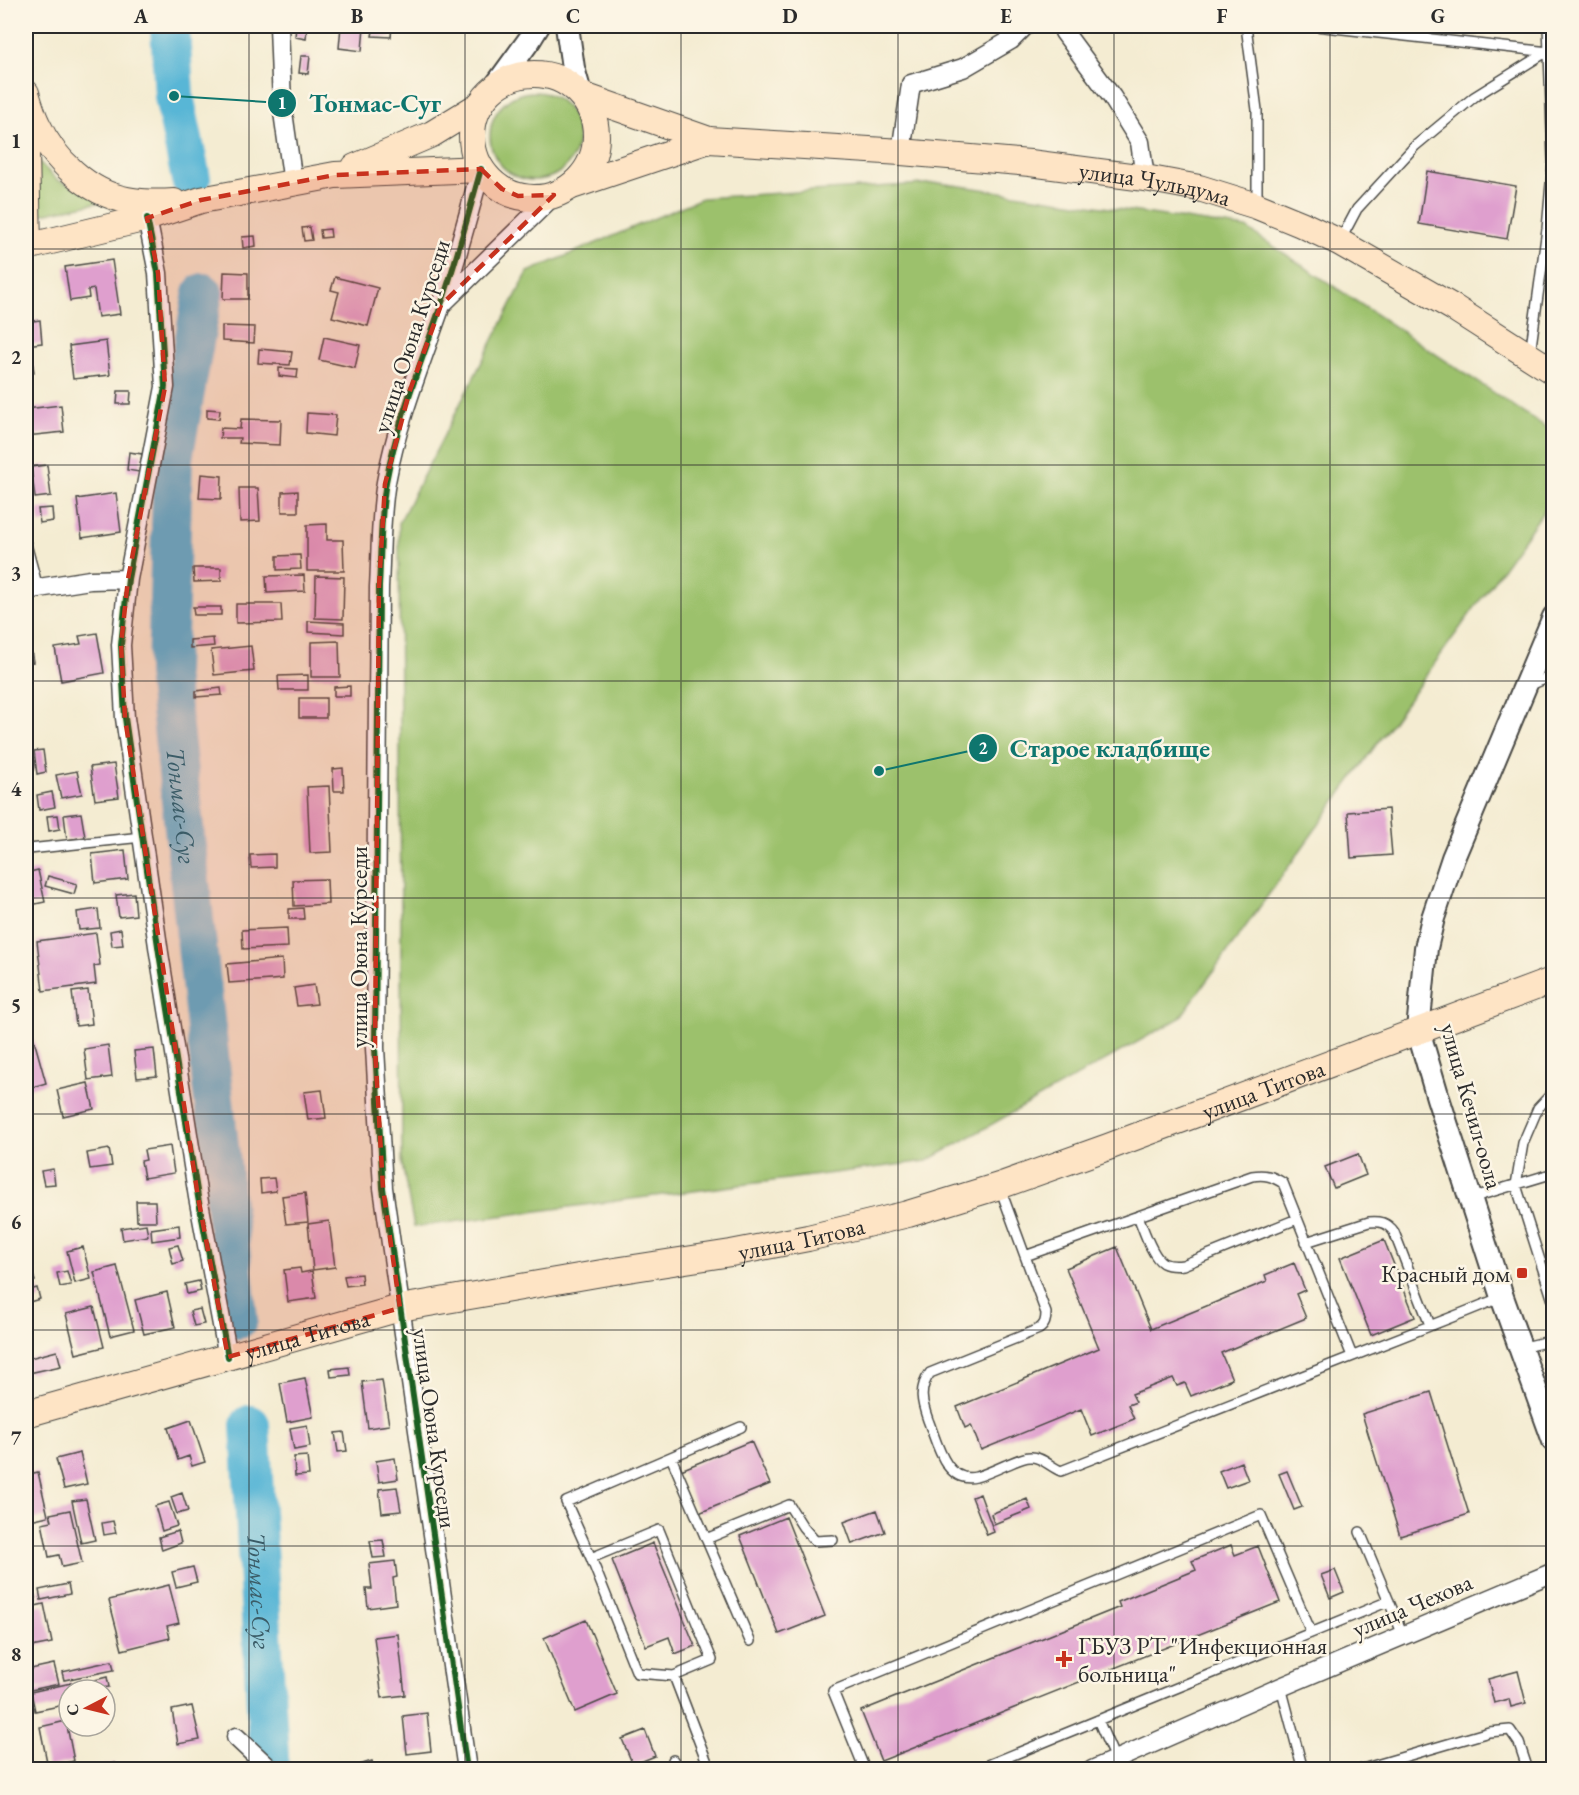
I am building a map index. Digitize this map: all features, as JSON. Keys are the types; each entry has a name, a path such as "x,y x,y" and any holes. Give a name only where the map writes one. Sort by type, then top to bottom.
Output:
{"main road":[{"path":"335,175 385,156 432,134 487,97 508,79 527,74 546,75 564,81 581,94 591,110 597,130 595,151 586,171 563,191 536,198 518,196 502,189 481,169 472,136 474,120 487,97"},
{"path":"26,93 37,124 54,153 77,176 101,191 126,200 146,202 201,200"},
{"name":"улица Чульдума","path":"581,94 710,140 1030,163 1145,178 1199,188 1257,206 1339,242 1454,308 1554,372"},
{"name":"улица Чульдума","path":"563,191 710,140"},
{"path":"26,150 27,247 147,218 201,200 335,175 481,169"},
{"name":"улица Титова","path":"26,1414 400,1308 731,1253 908,1214 999,1186 1554,980"}],"street":[{"path":"279,26 282,105 293,183"},
{"path":"487,97 538,26"},
{"path":"567,26 573,68 581,94"},
{"path":"901,152 911,84 963,68 1011,40 1025,26"},
{"path":"1062,26 1064,32 1112,97 1140,142 1145,178"},
{"name":"улица Оюна Курседи","path":"467,1770 383,1188 375,1048 379,587 382,512 385,484 392,455 409,393 441,305 481,169"},
{"name":"улица Оюна Курседи","path":"441,305 563,191"},
{"path":"147,218 158,273 165,387 128,579 121,645 123,697 142,837 198,1197 228,1357"},
{"path":"32,589 90,580 128,579"},
{"name":"улица Кечил-оола","path":"1554,617 1453,858 1441,893 1426,948 1418,1030 1502,1297 1520,1348 1548,1410 1554,1441"},
{"name":"улица Чехова","path":"1092,1770 1281,1687 1554,1572"},
{"path":"236,1737 271,1770"}],"lane":[{"path":"1246,26 1257,110 1257,206"},
{"path":"1316,26 1551,52"},
{"path":"1529,356 1547,229 1553,161 1551,52 1548,26"},
{"path":"1339,242 1357,209 1415,146 1474,98 1551,52"},
{"path":"26,544 32,589"},
{"path":"1524,688 1554,675"},
{"path":"29,849 142,837"},
{"path":"1554,1090 1538,1108 1523,1143 1516,1185 1554,1304"},
{"path":"1471,1198 1554,1173"},
{"path":"1025,1256 1263,1174 1283,1183 1352,1356"},
{"path":"999,1186 1046,1313 1046,1320 1038,1329 930,1373 922,1387 923,1405 944,1460 951,1472 962,1478 976,1477 1032,1456 1061,1471 1502,1297"},
{"path":"1138,1216 1157,1257 1164,1264 1174,1266 1183,1265 1297,1219"},
{"path":"1306,1242 1369,1222 1379,1221 1389,1225 1394,1232 1430,1325"},
{"path":"1520,1348 1554,1340"},
{"path":"591,1558 659,1530 712,1660 674,1676 637,1673 566,1502 741,1427"},
{"path":"671,1457 750,1641"},
{"path":"706,1539 789,1505 814,1541 833,1540"},
{"path":"865,1770 833,1691 1261,1515 1311,1632"},
{"path":"1360,1532 1403,1635"},
{"path":"976,1770 1389,1601"},
{"path":"674,1676 710,1770"},
{"path":"1281,1687 1303,1770"},
{"path":"1098,1720 1115,1760"},
{"path":"1359,1770 1388,1766 1489,1732 1510,1730 1519,1743 1528,1770"},
{"path":"673,1760 677,1770"}],"highlighted area":[{"path":"481,169 502,189 518,196 554,195 441,305 409,393 385,484 379,587 375,1048 383,1188 400,1308 228,1357 198,1197 125,718 121,645 128,579 165,387 158,273 147,218 201,200 335,175"}],"green space":[{"path":"534,92 551,96 565,105 574,119 578,136 574,153 565,167 551,176 534,180 517,176 503,167 494,153 490,136 494,119 503,105 517,96"},
{"path":"26,149 57,180 111,200 32,216"},
{"path":"940,183 1246,228 1553,432 1553,476 1546,508 1180,1018 927,1161 414,1227 402,1164 399,523 528,272 702,198"}],"building":[{"path":"296,26 307,26 306,39 295,37"},
{"path":"341,26 364,26 362,51 339,48"},
{"path":"374,26 392,26 391,37 372,36"},
{"path":"301,56 310,56 308,74 299,73"},
{"path":"1427,171 1516,186 1507,239 1419,224"},
{"path":"310,227 312,240 304,241 302,228"},
{"path":"330,229 331,237 321,238 320,230"},
{"path":"255,236 256,246 243,248 242,237"},
{"path":"112,260 120,314 98,317 94,289 88,290 89,298 70,301 65,267"},
{"path":"224,272 248,273 248,299 223,299"},
{"path":"335,277 378,288 368,326 332,317 339,292 331,290"},
{"path":"40,320 42,343 26,345 26,322"},
{"path":"222,326 255,327 254,343 222,341"},
{"path":"324,337 360,345 355,368 319,360"},
{"path":"106,341 110,375 73,379 69,346"},
{"path":"259,349 292,352 290,365 258,363"},
{"path":"31,352 34,372 26,373 26,353"},
{"path":"279,368 298,369 297,378 279,376"},
{"path":"118,391 131,391 130,404 117,404"},
{"path":"61,405 64,432 26,436 26,409"},
{"path":"207,409 220,410 219,419 207,418"},
{"path":"307,413 336,415 334,436 306,433"},
{"path":"241,419 281,420 280,445 239,443 240,438 220,438 221,428 240,429"},
{"path":"129,452 142,454 139,472 127,470"},
{"path":"47,465 51,496 35,498 31,467"},
{"path":"201,474 222,476 221,499 199,498"},
{"path":"239,488 258,488 260,521 240,522"},
{"path":"298,491 298,512 282,512 282,492"},
{"path":"116,493 121,532 82,538 77,499"},
{"path":"52,508 53,521 40,523 38,509"},
{"path":"327,524 327,540 343,540 344,571 307,571 307,525"},
{"path":"300,555 301,569 277,570 277,556"},
{"path":"193,568 221,568 221,581 194,582"},
{"path":"304,575 305,591 267,593 266,576"},
{"path":"316,576 344,577 343,619 315,618"},
{"path":"236,604 281,604 282,622 236,623"},
{"path":"193,607 221,607 221,615 194,615"},
{"path":"308,621 344,623 344,634 308,632"},
{"path":"97,633 104,673 61,681 55,648 81,644 79,636"},
{"path":"213,638 214,646 190,648 190,640"},
{"path":"339,641 340,677 311,677 311,642"},
{"path":"30,644 33,662 26,663 26,645"},
{"path":"251,646 254,671 214,675 211,650"},
{"path":"308,675 308,690 279,690 278,676"},
{"path":"350,686 350,696 334,696 334,687"},
{"path":"221,688 222,695 196,697 196,691"},
{"path":"299,698 326,698 326,718 299,718"},
{"path":"43,750 46,772 37,774 34,751"},
{"path":"114,764 119,797 95,800 90,767"},
{"path":"343,768 344,791 334,791 333,769"},
{"path":"77,771 82,794 61,798 56,775"},
{"path":"329,786 332,852 310,853 307,787"},
{"path":"52,792 55,807 39,810 37,795"},
{"path":"1388,809 1392,855 1351,858 1348,812"},
{"path":"81,813 85,837 67,840 64,815"},
{"path":"58,815 60,829 49,831 47,816"},
{"path":"125,850 128,879 95,883 92,854"},
{"path":"275,854 275,867 251,868 250,855"},
{"path":"38,870 45,902 26,906 26,873"},
{"path":"48,876 77,884 74,894 45,886"},
{"path":"327,879 328,904 294,906 293,880"},
{"path":"134,893 136,915 119,917 116,895"},
{"path":"303,908 304,919 289,919 289,909"},
{"path":"98,909 100,928 79,930 77,912"},
{"path":"287,928 288,947 243,949 242,930"},
{"path":"121,929 123,945 112,946 110,931"},
{"path":"96,933 100,965 94,966 96,984 43,991 37,941"},
{"path":"282,959 283,979 229,983 227,964"},
{"path":"314,985 317,1004 297,1006 294,988"},
{"path":"88,990 92,1024 76,1026 72,992"},
{"path":"34,1040 46,1083 26,1089 26,1043"},
{"path":"108,1045 112,1077 88,1080 84,1049"},
{"path":"154,1049 157,1076 137,1078 134,1051"},
{"path":"88,1083 94,1109 63,1116 57,1090"},
{"path":"322,1090 326,1118 308,1120 304,1092"},
{"path":"170,1146 174,1173 144,1178 141,1161 146,1160 144,1150"},
{"path":"109,1149 112,1166 90,1169 87,1153"},
{"path":"1358,1154 1366,1175 1334,1188 1325,1167"},
{"path":"53,1169 55,1184 44,1185 41,1171"},
{"path":"274,1178 276,1191 261,1193 260,1179"},
{"path":"305,1193 308,1222 286,1224 282,1196"},
{"path":"136,1201 155,1201 156,1221 137,1221"},
{"path":"329,1221 335,1267 313,1270 308,1224"},
{"path":"146,1224 148,1236 123,1240 121,1228"},
{"path":"179,1225 180,1237 152,1241 151,1229"},
{"path":"1384,1240 1415,1317 1371,1335 1340,1258"},
{"path":"178,1245 183,1261 173,1264 169,1247"},
{"path":"83,1247 91,1279 75,1283 67,1251"},
{"path":"1117,1247 1151,1329 1267,1281 1265,1275 1294,1263 1305,1290 1296,1294 1306,1318 1221,1353 1232,1379 1191,1396 1185,1383 1177,1386 1173,1378 1132,1394 1136,1402 1128,1405 1134,1419 1092,1436 1081,1409 981,1450 971,1425 965,1428 957,1407 1099,1348 1066,1268"},
{"path":"29,1262 35,1281 26,1284 26,1263"},
{"path":"117,1266 134,1330 110,1336 94,1272"},
{"path":"300,1268 301,1273 312,1271 316,1298 288,1302 284,1270"},
{"path":"67,1271 71,1285 60,1287 57,1273"},
{"path":"361,1274 362,1284 346,1286 344,1276"},
{"path":"199,1281 201,1291 187,1294 185,1284"},
{"path":"37,1288 40,1299 26,1303 26,1291"},
{"path":"167,1292 175,1327 144,1334 135,1300"},
{"path":"94,1307 104,1347 76,1354 66,1314"},
{"path":"200,1309 204,1324 194,1326 190,1311"},
{"path":"57,1351 61,1366 29,1373 26,1359"},
{"path":"349,1367 350,1375 331,1377 330,1369"},
{"path":"305,1378 313,1417 287,1422 280,1383"},
{"path":"382,1380 389,1425 368,1428 362,1382"},
{"path":"1431,1392 1469,1514 1400,1536 1362,1414"},
{"path":"191,1420 205,1462 192,1466 189,1456 178,1460 168,1428"},
{"path":"307,1425 310,1447 294,1450 290,1428"},
{"path":"344,1432 347,1451 338,1452 335,1433"},
{"path":"751,1441 770,1484 699,1513 681,1470"},
{"path":"80,1453 87,1484 64,1489 56,1459"},
{"path":"307,1456 309,1475 295,1476 294,1457"},
{"path":"395,1458 398,1479 379,1482 376,1461"},
{"path":"1241,1462 1248,1480 1226,1488 1219,1471"},
{"path":"1287,1471 1302,1507 1294,1510 1279,1474"},
{"path":"38,1472 48,1516 26,1521 26,1475"},
{"path":"397,1487 401,1511 382,1513 379,1489"},
{"path":"182,1493 188,1511 177,1514 171,1497"},
{"path":"980,1494 994,1532 987,1535 972,1497"},
{"path":"86,1499 95,1540 81,1543 72,1501"},
{"path":"1027,1499 1031,1509 994,1524 991,1514"},
{"path":"169,1502 177,1526 162,1531 155,1506"},
{"path":"70,1510 82,1563 62,1567 59,1555 49,1557 42,1523 52,1521 50,1514"},
{"path":"877,1510 885,1532 852,1544 844,1522"},
{"path":"786,1517 825,1616 779,1634 740,1536"},
{"path":"113,1521 116,1533 104,1535 102,1523"},
{"path":"178,1531 181,1543 162,1550 159,1537"},
{"path":"383,1540 386,1557 373,1558 370,1541"},
{"path":"653,1543 695,1646 675,1654 669,1637 646,1646 612,1560"},
{"name":"ГБУЗ РТ \"Инфекционная больница\"","path":"1231,1545 1235,1555 1258,1546 1280,1602 881,1761 861,1711 1120,1607 1118,1602 1196,1570 1192,1561"},
{"path":"395,1561 397,1577 393,1578 396,1604 368,1608 366,1589 372,1589 369,1564"},
{"path":"193,1567 197,1582 176,1587 172,1572"},
{"path":"1335,1570 1344,1592 1330,1598 1321,1575"},
{"path":"30,1574 36,1602 26,1605 26,1575"},
{"path":"68,1584 70,1594 41,1600 39,1590"},
{"path":"169,1585 179,1623 167,1626 170,1638 122,1650 109,1600"},
{"path":"44,1604 52,1643 26,1648 26,1608"},
{"path":"586,1620 617,1694 575,1712 544,1638"},
{"path":"398,1634 405,1695 382,1698 374,1637"},
{"path":"112,1661 114,1670 74,1678 64,1678 62,1672"},
{"path":"54,1664 57,1684 26,1691 26,1670"},
{"path":"1518,1671 1526,1703 1511,1707 1509,1699 1494,1703 1488,1679"},
{"path":"57,1686 57,1706 35,1711 31,1692"},
{"path":"192,1706 200,1740 178,1744 172,1710"},
{"path":"427,1713 431,1751 407,1754 403,1716"},
{"path":"57,1723 57,1738 69,1738 74,1761 48,1767 40,1727"},
{"path":"645,1730 655,1756 633,1765 622,1739"},
{"path":"372,1761 375,1770 358,1770 356,1766"},
{"path":"115,1763 116,1770 89,1770 89,1769"}],"waterway":[{"name":"Тонмас-Суг","path":"170,26 174,96 191,179"},
{"name":"Тонмас-Суг","path":"203,293 173,458 167,673 238,1319"},
{"name":"Тонмас-Суг","path":"250,1425 269,1757"}],"cycle path":[{"path":"467,1770 383,1188 375,1048 379,587 383,508 396,438 451,274 481,169"},
{"path":"147,218 158,273 165,387 128,579 121,645 125,718 198,1197 228,1357"}],"place":[{"name":"Тонмас-Суг","path":"174,96"},
{"name":"Старое кладбище","path":"879,771"},
{"name":"Красный дом","path":"1522,1273"},
{"name":"ГБУЗ РТ \"Инфекционная больница\"","path":"1064,1659"}]}
